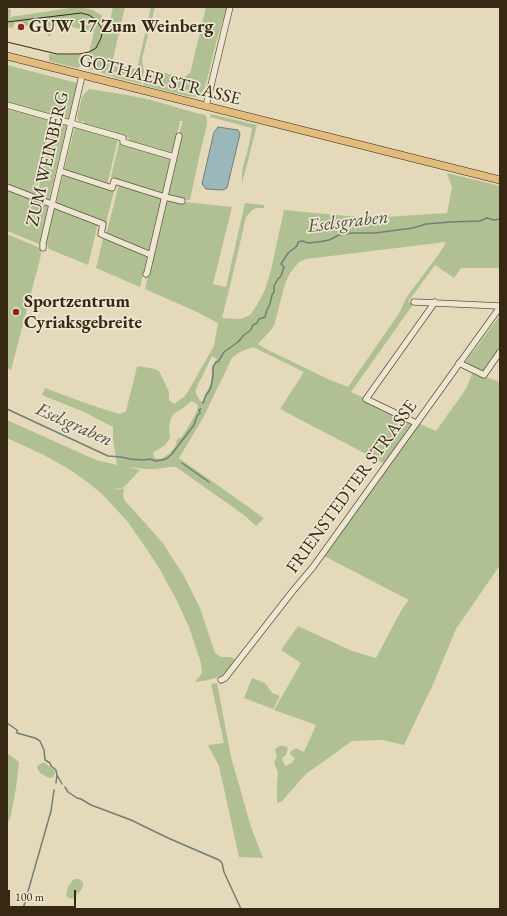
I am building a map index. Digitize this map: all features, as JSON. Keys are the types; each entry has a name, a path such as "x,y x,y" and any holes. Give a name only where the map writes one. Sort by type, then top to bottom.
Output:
{"main road":[{"name":"GOTHAER STRASSE","path":"7,56 500,180"}],"street":[{"path":"206,106 230,7"},
{"name":"ZUM WEINBERG","path":"43,248 82,76"},
{"path":"7,104 123,138 122,142 174,157"},
{"path":"146,274 179,136"},
{"path":"60,172 112,188 114,181 182,201"},
{"path":"7,187 103,224 101,234 151,255"},
{"path":"414,302 500,306"},
{"path":"416,423 366,399 435,302"},
{"name":"FRIENSTEDTER STRASSE","path":"221,680 225,678 313,567 500,306"},
{"path":"459,363 484,375 500,352"}],"green space":[{"path":"77,7 93,10 101,15 108,28 113,7 125,7 112,63 113,65 137,69 151,7 155,7 142,59 144,71 141,84 116,78 88,68 88,57 94,32 56,23 56,26 52,25 50,37 47,34 49,26 32,22 30,27 15,22 13,28 7,27 7,8 11,11 10,17"},
{"path":"206,7 227,7 207,80 201,93 196,97 187,96 143,85 146,71 148,69 185,78 188,73 190,74"},
{"path":"49,54 83,55 83,58 81,66 77,68 49,61"},
{"path":"7,65 77,83 68,121 7,103"},
{"path":"89,89 151,100 205,115 207,125 190,200 167,195 183,121 179,121 172,154 128,142 129,138 83,125 84,121 78,121 77,117 82,97"},
{"path":"7,106 52,120 35,195 7,185"},
{"path":"211,114 257,125 242,184 242,171 252,128 210,117"},
{"path":"54,121 67,125 48,201 38,197 37,195"},
{"path":"75,126 118,139 107,185 64,171"},
{"path":"119,143 169,157 171,159 163,193 161,194 111,177"},
{"path":"447,173 500,186 500,267 461,268 454,278 435,265 408,302 414,303 351,392 436,431 466,389 473,372 500,382 500,565 456,629 434,682 404,745 382,740 352,741 306,774 281,802 277,803 278,773 274,762 277,757 275,749 280,746 288,748 286,755 282,758 285,766 292,763 295,758 290,754 291,751 296,748 304,752 316,725 274,710 301,663 281,650 298,626 352,651 376,658 402,609 409,600 324,556 389,466 280,409 304,372 253,347 240,352 232,358 203,418 179,458 264,518 256,526 244,515 176,467 145,469 128,467 140,470 124,487 117,489 113,488 117,490 124,488 123,496 125,501 162,542 184,576 200,608 215,653 221,657 231,657 236,660 221,676 195,682 202,673 201,663 189,627 159,568 127,521 104,496 72,471 44,455 7,438 7,420 96,460 117,465 113,439 113,427 84,412 42,395 45,388 119,414 126,411 137,367 139,366 159,371 169,392 169,400 174,404 185,396 214,346 218,323 145,289 166,200 232,207 213,284 226,287 245,203 264,205 264,208 256,208 252,210 246,217 222,318 240,319 251,314 265,290 271,270 284,210 370,218 447,213 452,188","holes":["446,242 439,254 406,298 400,312 348,387 330,380 258,344 274,326 285,284 290,273 299,262 306,259","212,356 217,359 212,367 211,383 203,401 200,401 196,394 196,389","191,401 197,404 198,408 187,429 181,438 177,440 175,447 169,454 161,459 155,458 153,454 154,452 165,445 170,438 169,426 171,418"]},
{"path":"63,175 114,191 106,223 56,204"},
{"path":"119,184 162,199 149,251 106,235"},
{"path":"7,189 49,205 39,244 7,231"},
{"path":"54,207 98,224 88,265 49,249 46,243"},
{"name":"Sportzentrum Cyriaksgebreite","path":"7,234 40,248 41,255 11,370 7,368"},
{"path":"103,238 148,255 140,287 96,268"},
{"path":"500,315 500,348 483,373 465,363"},
{"path":"252,678 265,683 272,693 280,696 273,709 244,698"},
{"path":"217,683 231,757 251,827 263,858 239,857 219,766 208,745 224,743 211,684"},
{"path":"7,753 19,762 11,815 7,825"},
{"path":"45,763 54,770 55,773 53,777 49,778 40,773 37,768 38,765"},
{"path":"79,879 83,883 83,886 80,892 72,899 66,895 68,887 73,880"}],"water":[{"path":"218,127 238,130 240,134 227,188 223,190 206,189 202,184 214,132"}],"waterway":[{"name":"Eselsgraben","path":"203,403 211,387 213,367 216,362 218,362 224,352 251,330 253,325 257,323 259,319 265,317 274,292 274,286 281,276 284,267 281,264 288,253 297,246 298,242 318,242 329,240 339,235 352,233 375,233 413,228 426,224 480,221 487,218 494,220 500,219"},
{"name":"Eselsgraben","path":"7,409 108,456 143,460 150,459 156,461 166,459 171,455 194,425 197,416 200,413 199,410 201,409"},
{"path":"182,463 209,482"},
{"path":"7,723 17,730 17,733 40,741 44,750 45,760 56,770 62,784"},
{"path":"56,783 57,775"},
{"path":"65,787 68,792 91,805 131,820 219,860 222,863 224,872 241,909"},
{"path":"23,909 51,811 54,790"}],"tram line":[{"path":"7,22 81,13 89,15 96,20 101,27 102,33 96,48 89,52 79,54 57,54 7,42"}],"place":[{"name":"GUW 17 Zum Weinberg","path":"21,27"},
{"name":"Sportzentrum Cyriaksgebreite","path":"16,312"}]}
